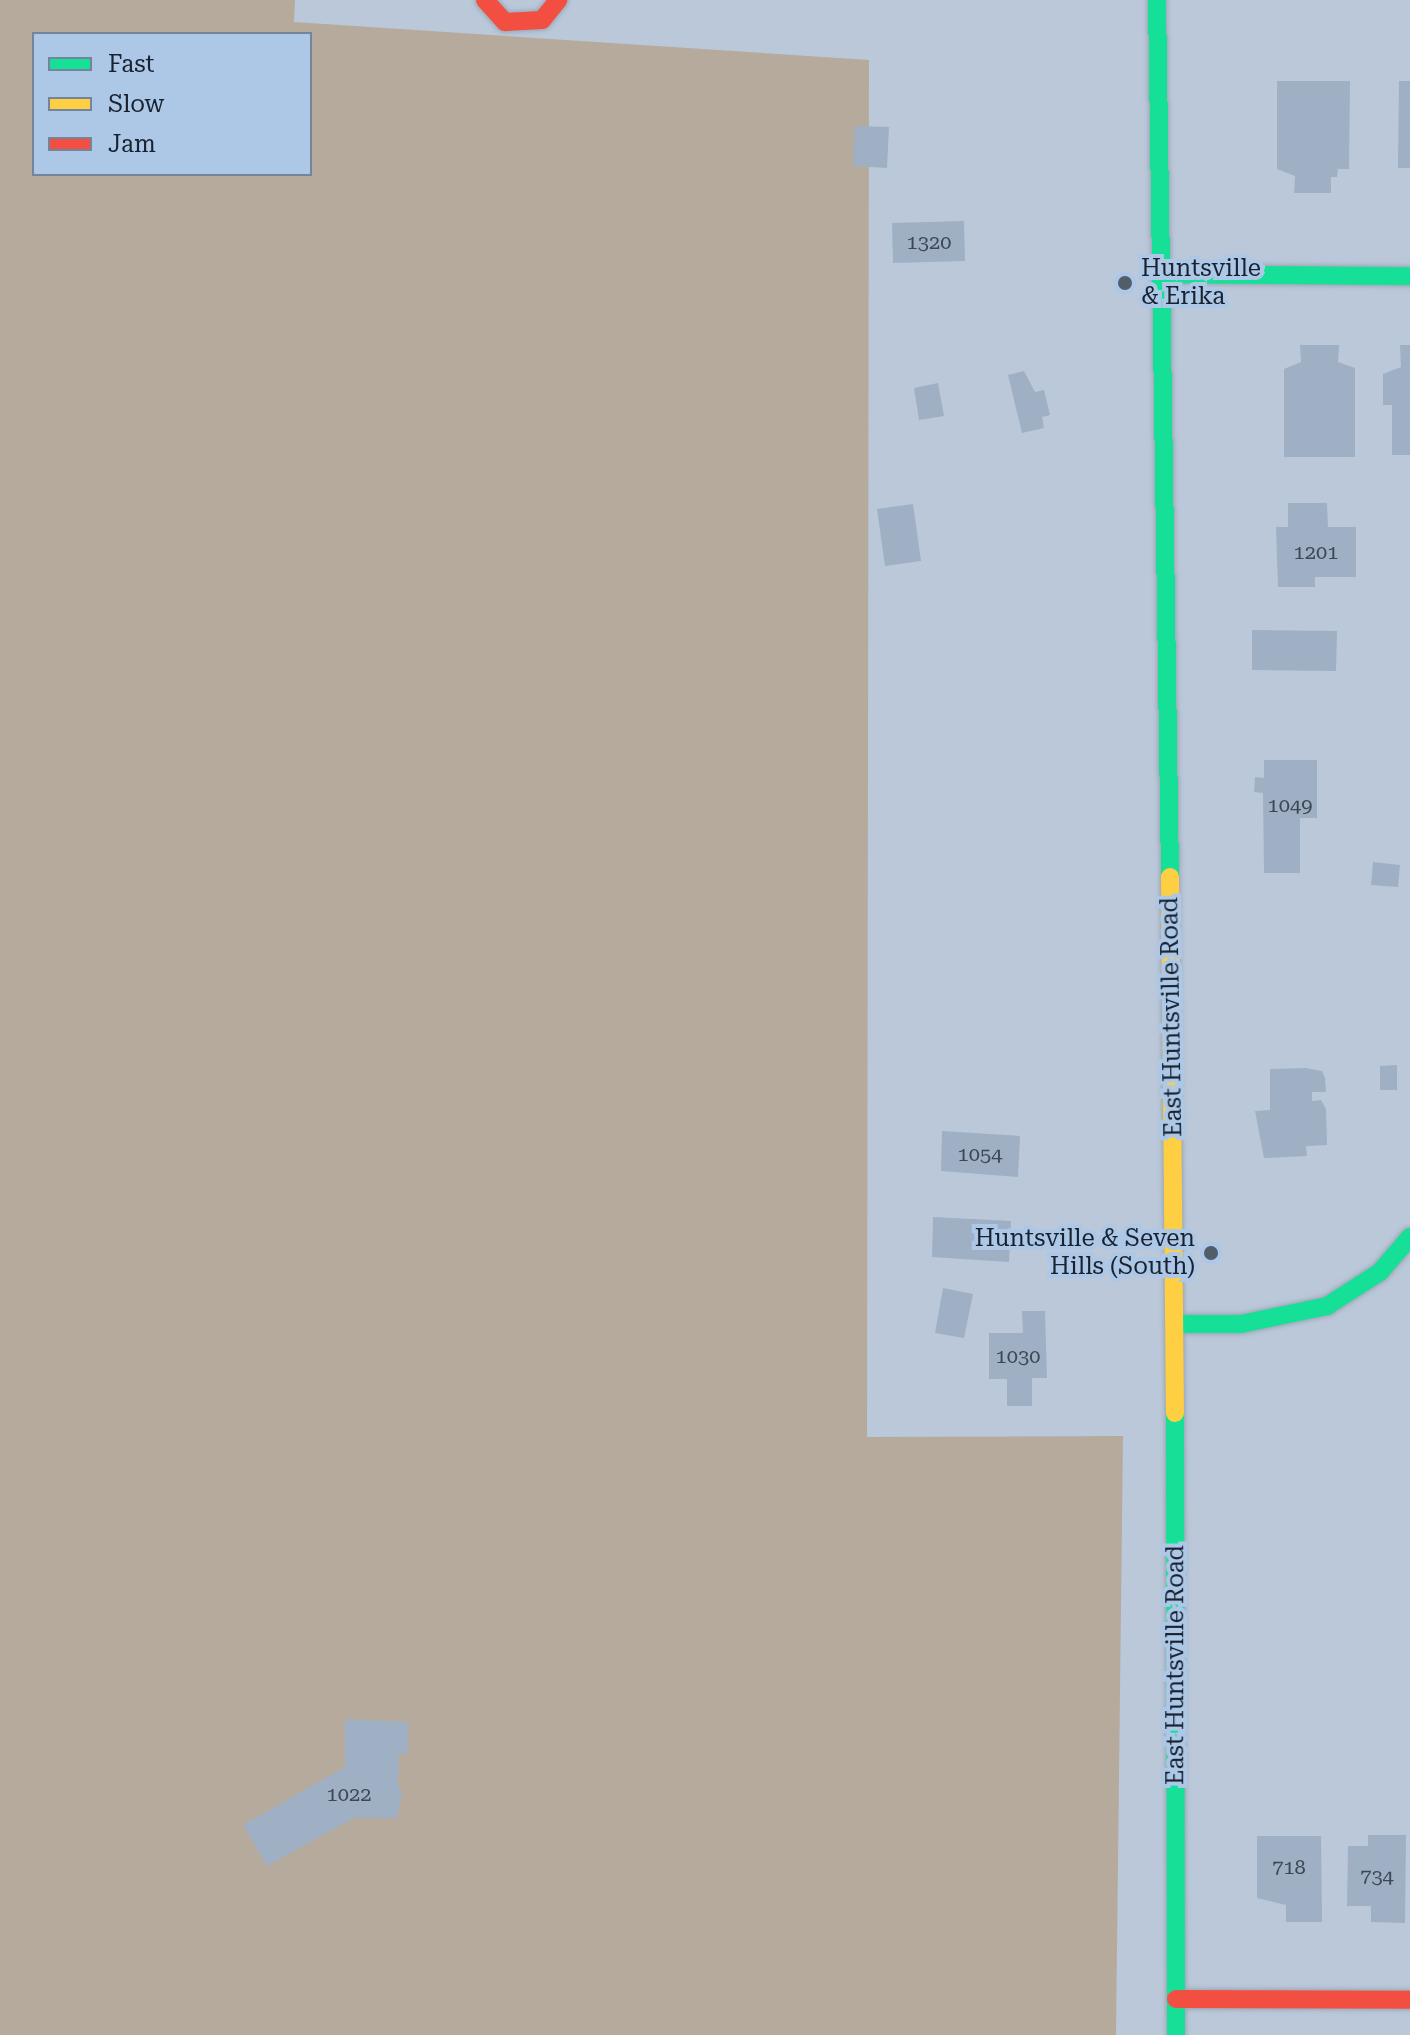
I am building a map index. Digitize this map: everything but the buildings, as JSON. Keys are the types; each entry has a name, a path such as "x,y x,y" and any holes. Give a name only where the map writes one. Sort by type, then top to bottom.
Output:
{"main road":[{"path":"485,0 505,22 542,20 558,0"},
{"name":"East Huntsville Road","path":"1157,0 1175,1324 1176,2035"},
{"path":"1160,274 1410,276"},
{"path":"1175,1324 1241,1324 1327,1306 1380,1272 1410,1237"},
{"path":"1176,1999 1410,2000"}],"shaded area":[{"path":"0,0 295,0 294,22 869,60 867,1437 1123,1436 1116,2035 0,2035"}],"traffic: fast":[{"path":"1157,0 1170,877"},
{"path":"1160,274 1410,276"},
{"path":"1175,1324 1241,1324 1327,1306 1380,1272 1410,1237"},
{"path":"1175,1413 1176,2035"}],"traffic: slow":[{"path":"1170,877 1175,1413"}],"traffic: jam":[{"path":"485,0 505,22 542,20 558,0"},
{"path":"1176,1999 1410,2000"}],"place":[{"name":"Huntsville & Erika","path":"1125,283"},
{"name":"Huntsville & Seven Hills (South)","path":"1211,1253"}]}
